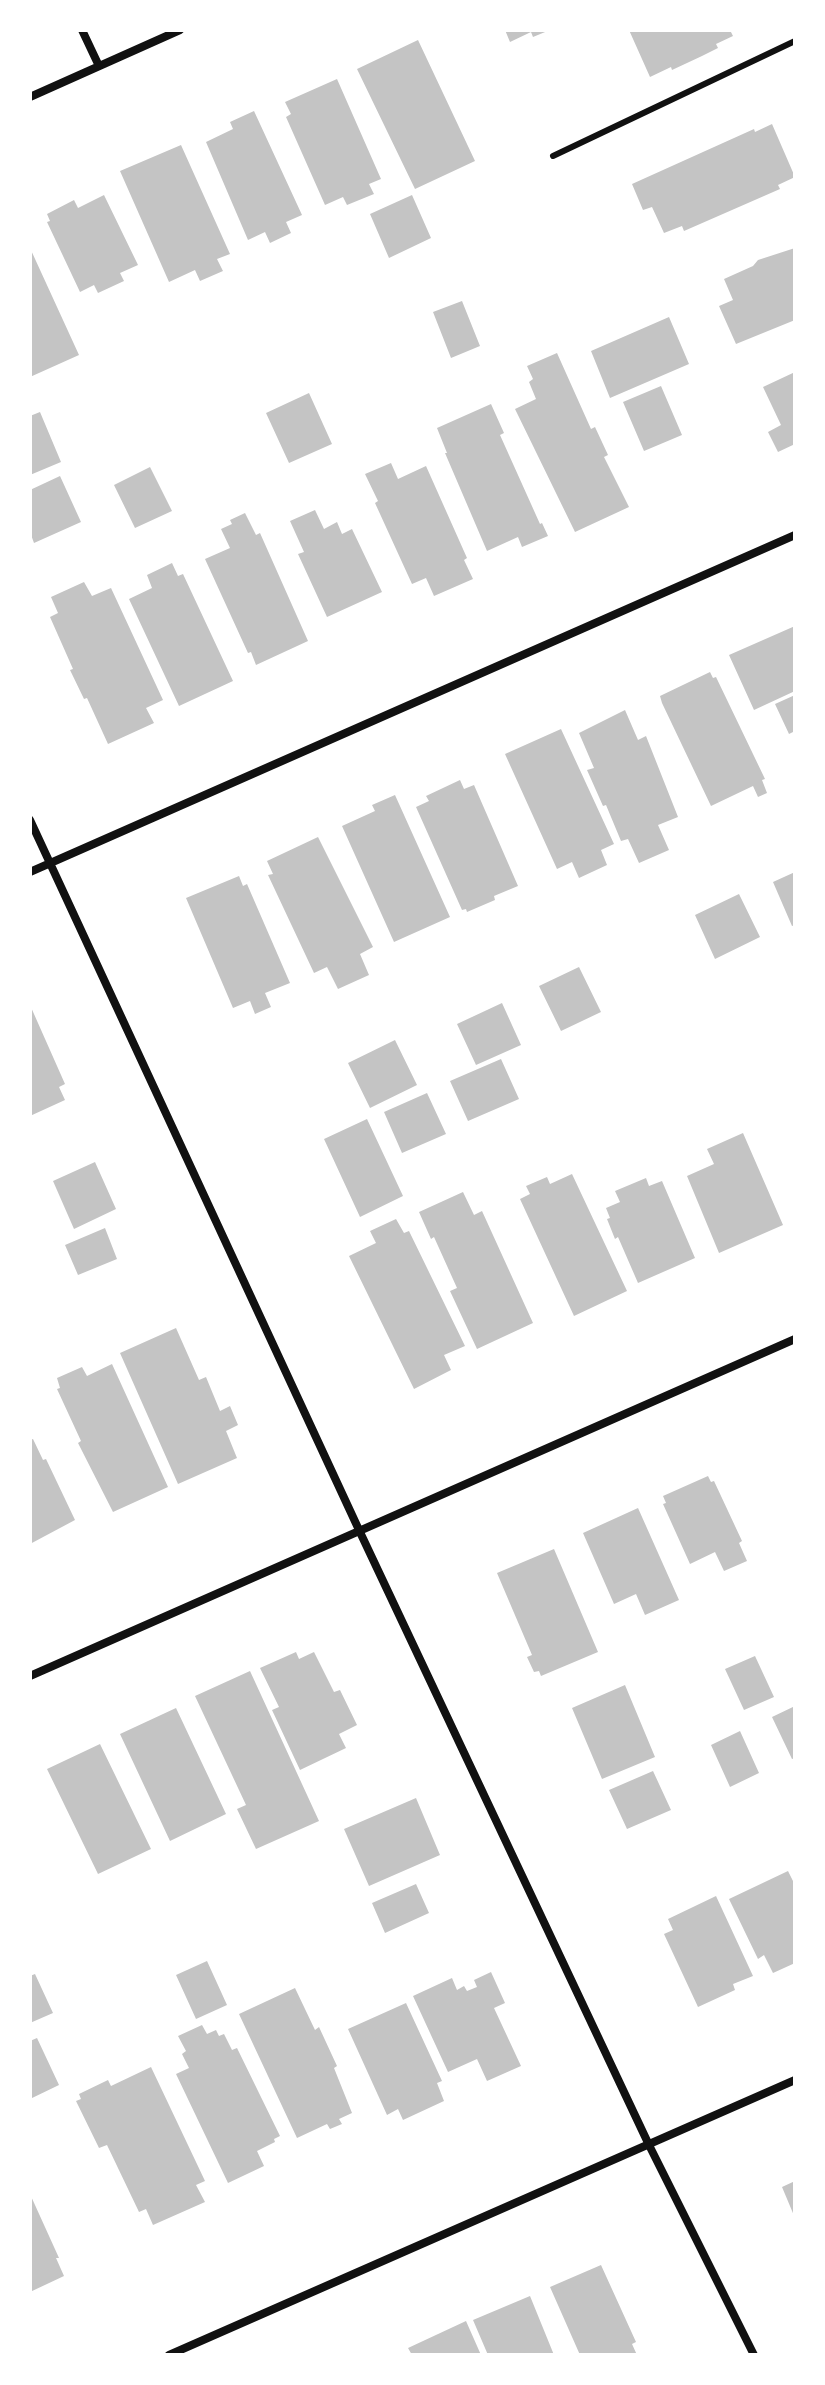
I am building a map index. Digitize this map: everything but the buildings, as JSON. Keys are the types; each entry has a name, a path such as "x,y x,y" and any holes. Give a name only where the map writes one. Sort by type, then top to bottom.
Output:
{"street":[{"path":"82,30 99,66"},
{"path":"30,97 180,30"},
{"path":"30,872 795,535"},
{"path":"30,820 359,1530 649,2145 754,2355"},
{"path":"30,1676 795,1339"},
{"path":"169,2355 795,2080"}],"lane":[{"path":"553,156 795,41"}]}
